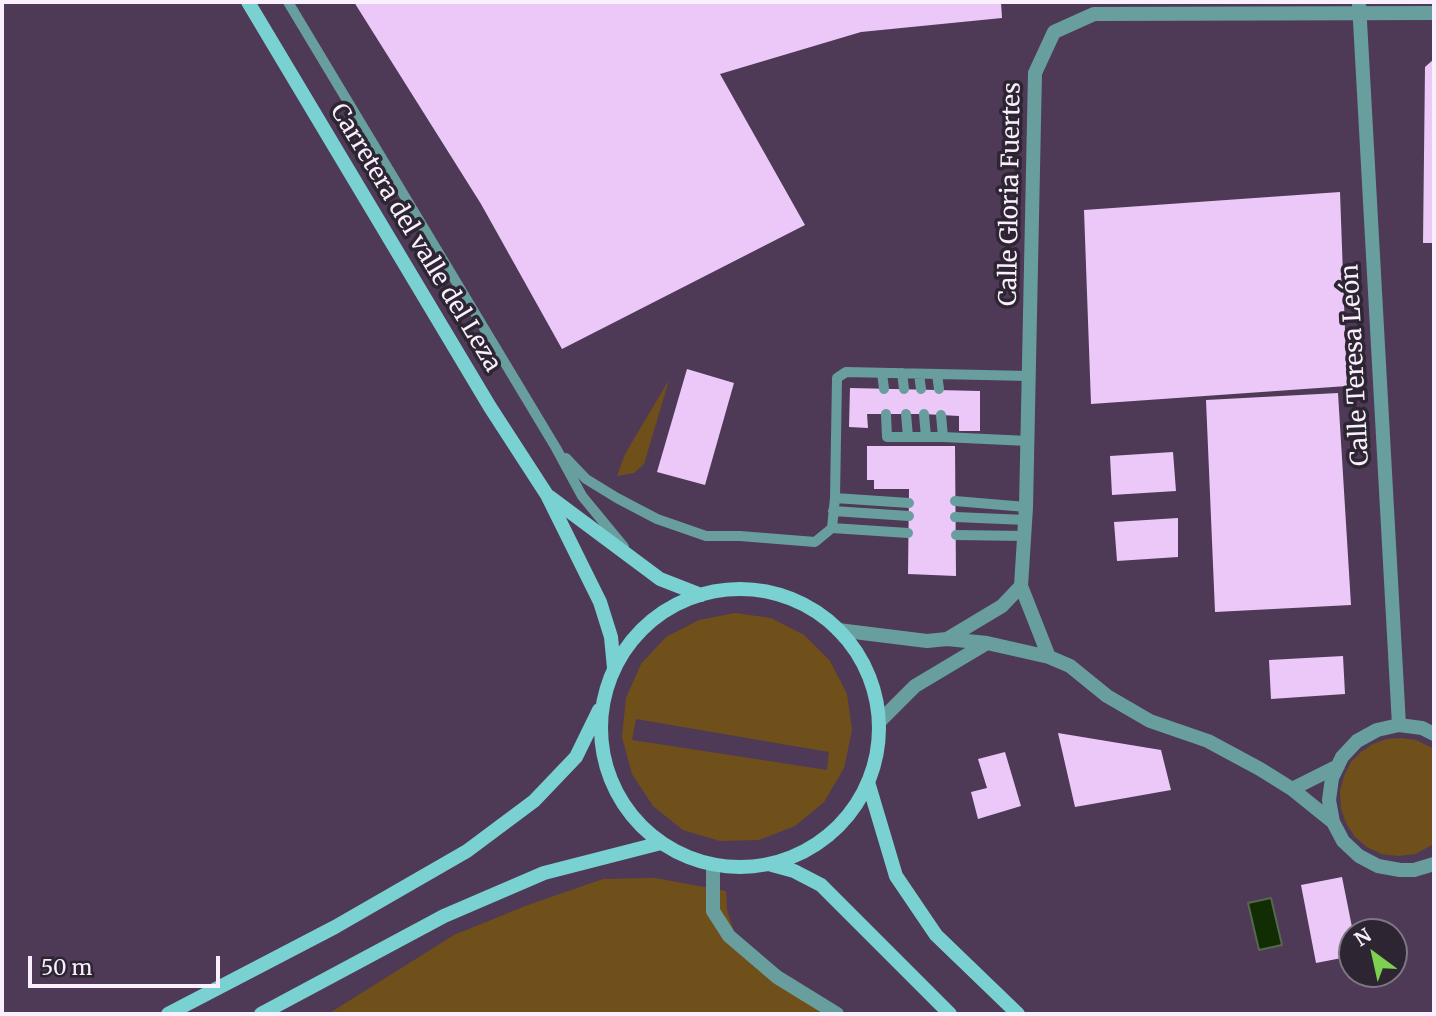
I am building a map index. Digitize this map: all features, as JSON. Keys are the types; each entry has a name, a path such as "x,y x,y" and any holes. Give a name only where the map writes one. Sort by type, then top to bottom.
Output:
{"main road":[{"name":"Carretera del valle del Leza","path":"248,2 490,407 547,495 600,602 611,636 614,668"},
{"name":"Carretera del valle del Leza","path":"547,495 660,579 701,595"},
{"path":"168,1014 335,927 467,851 534,801 576,757 603,703 614,668 633,639 659,615 679,603 701,595 742,589 768,592 794,600 817,613 838,630 855,649 867,672 875,696 879,722 877,752 868,782 855,805 818,843 772,864 734,868 713,865 685,856 660,843 636,822 618,796 606,766 601,735 603,703"},
{"path":"868,782 896,876 936,936 1018,1014"},
{"path":"261,1014 444,916 544,873 660,843"},
{"path":"772,864 794,871 821,885 950,1014"}],"street":[{"name":"Calle Gloria Fuertes","path":"1021,586 1028,441 1035,73 1054,32 1094,14 1359,6 1434,13"},
{"name":"Calle Teresa León","path":"1359,6 1399,725"},
{"path":"947,639 1002,607 1021,586 1049,657"},
{"path":"838,630 927,641 947,639 987,643 1049,657 1070,666 1107,696 1150,721 1208,741 1260,769 1293,789 1333,821"},
{"path":"879,722 915,686 987,643"},
{"path":"1433,868 1400,870 1378,866 1359,856 1343,841 1333,821 1329,800 1332,778 1342,757 1357,741 1377,730 1399,725 1422,728 1434,734"},
{"path":"1293,789 1338,766"},
{"path":"713,865 713,911 729,936 777,977 837,1014"}],"lane":[{"path":"288,2 556,448 582,496 638,564"},
{"path":"556,448 586,479 657,519 706,536 815,542 831,528 835,498 837,378 846,372 1029,376"},
{"path":"882,373 884,389"},
{"path":"902,373 904,389"},
{"path":"919,374 921,390"},
{"path":"937,374 939,389"},
{"path":"886,414 887,437 1028,441"},
{"path":"906,414 908,437"},
{"path":"924,414 926,437"},
{"path":"941,415 943,437"},
{"path":"835,498 909,503"},
{"path":"955,501 1026,514"},
{"path":"833,510 909,516"},
{"path":"955,517 1026,514"},
{"path":"831,528 908,533"},
{"path":"956,535 1025,536"}],"shaded area":[{"path":"669,380 644,464 634,473 617,476 625,454"},
{"path":"735,613 771,618 804,635 830,661 847,694 852,730 844,768 824,802 795,826 759,840 720,841 683,830 653,806 632,774 622,737 626,698 641,664 666,637 699,620","holes":["636,719 829,752 827,770 632,740"]},
{"path":"1387,739 1416,740 1434,749 1434,844 1415,854 1398,856 1382,854 1355,837 1341,808 1340,791 1351,762 1361,752"},
{"path":"655,878 726,891 727,910 736,938 832,1014 328,1014 454,935 603,879"},
{"path":"1271,898 1282,945 1259,950 1248,903"}],"building":[{"path":"354,2 1001,2 1002,18 861,32 720,74 805,225 562,349 481,204"},
{"path":"1434,59 1434,243 1423,243 1425,67"},
{"path":"1340,192 1347,386 1091,404 1084,210"},
{"path":"687,369 734,383 705,485 657,472"},
{"path":"850,388 980,391 980,431 959,431 959,416 924,414 867,414 868,428 849,427"},
{"path":"1338,393 1351,605 1215,612 1206,400"},
{"path":"867,446 955,446 956,576 908,574 909,489 874,489 874,480 867,480"},
{"path":"1173,452 1176,491 1112,495 1110,456"},
{"path":"1178,518 1178,557 1117,561 1114,522"},
{"path":"1343,656 1345,694 1271,699 1269,660"},
{"path":"1058,733 1161,750 1171,790 1075,807"},
{"path":"1005,752 1021,806 978,819 971,792 987,788 978,759"},
{"path":"1342,877 1350,918 1338,918 1338,959 1316,963 1301,885"}]}
